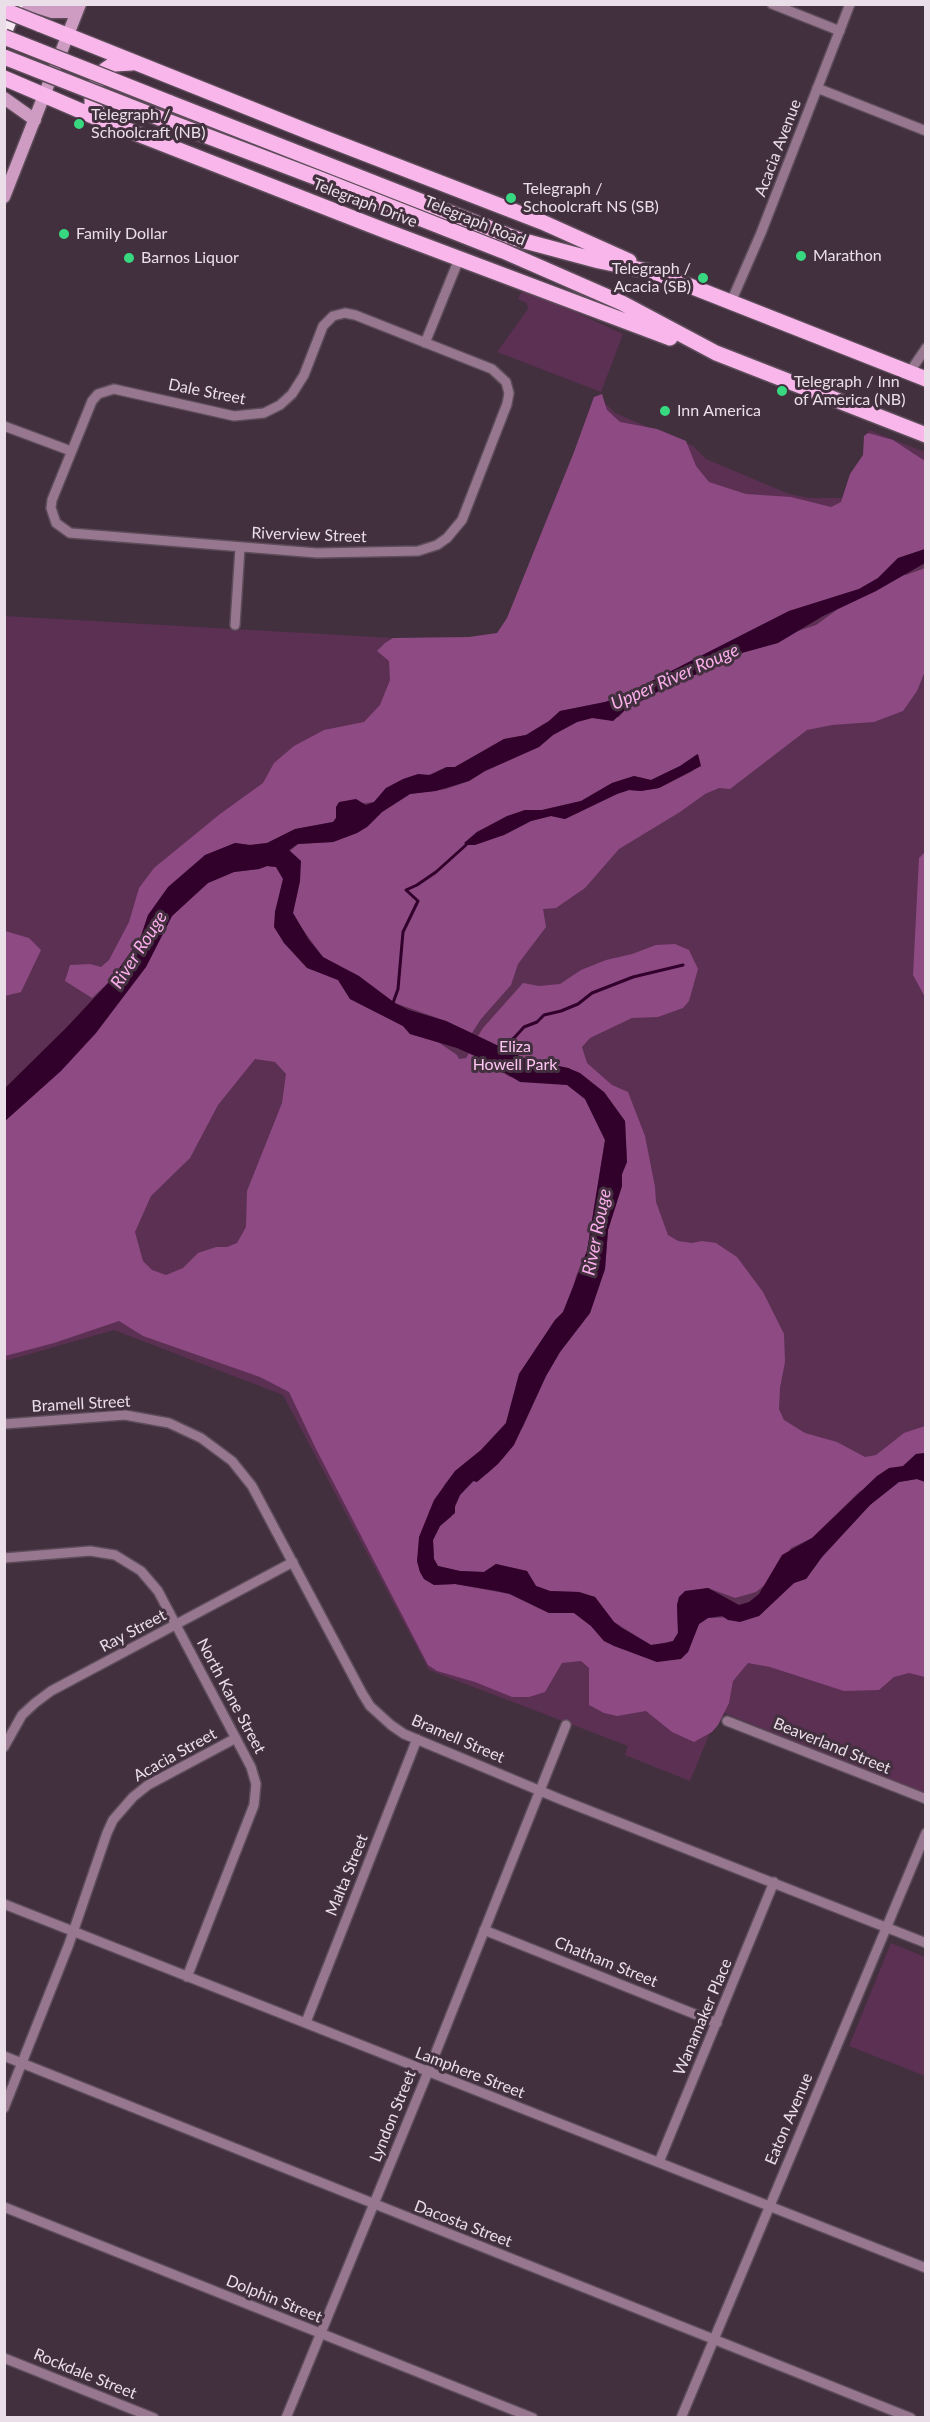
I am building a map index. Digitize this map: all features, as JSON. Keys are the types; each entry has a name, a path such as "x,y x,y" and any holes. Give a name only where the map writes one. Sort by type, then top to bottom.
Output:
{"highway":[{"path":"4,32 15,4"}],"main road":[{"path":"27,4 41,17 68,35 530,217 657,273"},
{"path":"4,10 41,17 78,8"},
{"path":"4,197 78,8"},
{"name":"Telegraph Road","path":"4,37 517,239 599,261 657,273 926,379"},
{"name":"Telegraph Road","path":"4,57 513,256 622,303 716,354 926,435"},
{"path":"102,120 92,103 92,93 98,80 105,70 114,64 135,63"},
{"name":"Telegraph Drive","path":"11,80 102,120 459,259 716,354"},
{"path":"7,100 35,120"}],"street":[{"path":"772,4 840,31"},
{"name":"Acacia Avenue","path":"731,302 761,233 850,4"},
{"path":"817,88 926,131"},
{"path":"425,343 459,259"},
{"name":"Dale Street","path":"71,452 92,401 98,394 109,389 118,389 234,416 254,415 273,409 297,388 323,326 337,315 355,315 425,343"},
{"name":"Riverview Street","path":"71,452 51,508 56,523 70,533 317,553 418,551 437,544 455,530 470,498 507,404 509,393 506,382 497,372 425,343"},
{"path":"909,373 926,348"},
{"path":"4,426 71,452"},
{"path":"235,625 240,548"},
{"name":"Bramell Street","path":"4,1424 125,1415 155,1419 186,1430 216,1448 243,1474 260,1499 370,1706 391,1725 417,1739 540,1790 926,1942"},
{"name":"North Kane Street","path":"4,1558 90,1551 115,1555 132,1563 158,1591 254,1773 256,1798 187,1977"},
{"name":"Ray Street","path":"4,1746 13,1728 34,1703 51,1691 293,1562"},
{"name":"Beaverland Street","path":"727,1721 926,1799"},
{"name":"Lyndon Street","path":"286,2418 428,2072 566,1725"},
{"name":"Acacia Street","path":"74,1931 106,1833 123,1807 148,1785 236,1738"},
{"name":"Malta Street","path":"306,2022 417,1739"},
{"name":"Eaton Avenue","path":"681,2418 926,1833"},
{"name":"Wanamaker Place","path":"659,2162 774,1882"},
{"name":"Lamphere Street","path":"4,1904 926,2268"},
{"name":"Chatham Street","path":"484,1930 717,2023"},
{"path":"4,2108 74,1931"},
{"name":"Dacosta Street","path":"4,2056 911,2418"},
{"name":"Dolphin Street","path":"4,2207 533,2418"},
{"name":"Rockdale Street","path":"4,2358 154,2418"}],"green space":[{"path":"527,290 623,334 601,392 497,352 528,309 527,303 518,299 522,291"},
{"name":"Eliza Howell Park","path":"596,402 608,406 615,413 693,446 706,459 789,494 810,498 842,498 870,444 869,430 925,452 925,1793 719,1711 690,1781 625,1755 628,1746 429,1670 283,1395 114,1330 5,1361 4,616 499,644"},
{"path":"891,1943 925,1957 925,2076 849,2046"}],"shaded area":[{"path":"602,394 607,410 620,422 657,429 686,441 696,466 709,482 746,494 791,497 831,507 841,502 850,474 863,455 864,436 868,433 893,440 925,461 925,549 898,558 878,578 859,589 789,611 622,696 605,702 560,711 549,721 526,735 504,739 455,767 446,767 386,788 374,802 336,807 336,818 333,822 295,829 267,843 250,845 235,843 206,855 148,915 140,939 110,981 92,998 65,981 70,965 90,964 101,967 109,960 129,922 139,888 154,868 220,814 263,783 274,763 294,746 324,730 364,722 380,705 390,680 389,661 377,651 385,643 393,638 469,637 497,633 507,618 594,397"},
{"path":"925,568 925,671 917,691 903,711 874,722 832,725 807,730 730,789 719,788 705,794 619,849 585,888 556,908 543,909 546,927 518,964 511,985 481,1019 472,1033 395,1003 323,957 293,913 300,881 290,851 298,844 333,842 357,833 382,812 410,794 446,789 469,781 485,771 539,747 553,735 577,722 592,718 619,717 625,710 679,681 728,661 738,654 777,643 795,632 816,625 838,609","holes":["697,754 693,771 659,788 629,790 617,794 565,819 551,816 531,821 504,835 465,843 477,832 525,810 542,810 581,801 612,783 634,776 651,780 680,766"]},
{"path":"925,852 925,997 913,975 919,858"},
{"path":"267,866 276,867 283,879 275,912 328,976 338,980 350,999 403,1026 410,1034 438,1042 457,1055 459,1059 466,1058 469,1053 510,1077 568,1085 585,1099 605,1140 587,1251 576,1276 572,1293 563,1313 555,1320 519,1374 506,1423 481,1450 455,1471 429,1512 417,1561 424,1579 434,1585 455,1584 509,1594 549,1613 574,1613 591,1626 604,1641 657,1662 688,1652 699,1624 708,1618 759,1616 794,1583 807,1578 822,1557 870,1505 899,1482 917,1479 926,1482 925,1677 909,1673 894,1677 879,1690 844,1691 770,1667 748,1663 733,1681 729,1703 718,1725 712,1732 694,1742 672,1732 646,1711 617,1716 604,1713 589,1705 589,1668 581,1661 562,1663 545,1692 529,1697 512,1697 475,1682 437,1671 428,1665 316,1449 289,1392 260,1377 143,1336 119,1321 54,1343 5,1356 5,1121 47,1083 124,995 146,967 172,916 208,883 234,872","holes":["255,1059 275,1062 286,1074 282,1103 247,1191 246,1227 237,1243 198,1253 183,1268 166,1275 152,1270 143,1261 135,1232 151,1196 190,1158 218,1105"]},
{"path":"5,931 29,938 41,950 21,992 5,996"},
{"path":"675,944 689,950 698,969 689,1001 683,1008 658,1017 632,1018 590,1038 582,1047 587,1063 612,1085 628,1092 645,1136 656,1202 668,1235 678,1241 716,1243 737,1257 763,1292 784,1334 785,1362 779,1409 784,1420 805,1433 837,1442 865,1457 876,1455 904,1433 925,1426 925,1453 916,1454 903,1466 859,1492 812,1538 791,1548 767,1583 756,1592 735,1598 708,1588 686,1591 679,1597 678,1633 673,1641 651,1645 614,1622 595,1597 579,1592 550,1591 536,1586 527,1571 496,1564 484,1572 460,1571 438,1566 434,1559 433,1540 440,1526 451,1517 460,1495 504,1457 523,1427 546,1376 560,1352 590,1313 605,1269 608,1230 627,1162 625,1121 604,1092 569,1068 528,1060 478,1036 523,983 539,986 560,984 581,970 606,960 656,945"}],"water":[{"path":"925,549 925,563 876,591 823,616 778,643 738,654 728,661 662,689 625,710 613,721 592,718 577,722 553,735 539,747 485,771 469,781 436,791 410,794 382,812 367,827 357,833 333,842 298,844 289,850 301,861 300,881 293,913 309,940 323,957 359,976 395,1003 409,1010 446,1021 528,1060 568,1068 580,1073 604,1092 625,1121 627,1162 608,1230 605,1269 590,1313 560,1352 546,1376 514,1445 498,1464 477,1482 473,1481 460,1495 455,1506 455,1513 440,1526 433,1540 434,1559 438,1566 460,1571 484,1572 496,1564 527,1571 536,1586 550,1591 579,1592 595,1597 614,1622 622,1628 651,1645 666,1643 673,1641 678,1633 677,1605 679,1597 685,1591 708,1588 739,1605 749,1602 759,1594 782,1555 812,1538 877,1476 889,1468 903,1466 916,1454 925,1453 925,1482 917,1479 899,1482 870,1505 822,1557 806,1579 794,1583 759,1616 740,1622 728,1620 722,1616 708,1618 699,1624 688,1652 681,1659 657,1662 614,1646 604,1641 591,1626 574,1613 549,1613 510,1594 497,1591 455,1584 434,1585 424,1579 417,1561 419,1537 434,1500 455,1471 481,1450 506,1423 519,1374 555,1320 563,1312 587,1251 605,1140 585,1099 567,1085 520,1082 482,1059 457,1048 410,1034 403,1026 350,999 338,980 307,968 284,943 274,927 283,879 276,867 267,866 234,872 208,883 172,916 146,967 96,1033 61,1071 5,1121 5,1088 110,981 140,939 148,915 168,887 205,855 235,843 250,845 267,843 295,829 333,822 339,802 356,799 366,805 374,802 386,788 403,779 418,774 430,775 447,767 455,767 504,739 526,735 549,721 560,711 605,702 622,696 789,611 859,589 878,578 898,558"},
{"path":"698,754 701,766 659,788 629,790 565,819 551,816 531,821 504,835 475,845 464,843 477,832 507,816 525,810 542,810 581,801 612,783 634,776 651,780"}],"waterway":[{"path":"393,1003 398,989 403,932 418,901 406,890 436,872 466,845"},
{"path":"497,1049 514,1038 524,1027 537,1022 544,1015 578,1004 592,993 633,977 683,965"}],"place":[{"name":"Telegraph / Schoolcraft (NB)","path":"79,124"},
{"name":"Telegraph / Schoolcraft NS (SB)","path":"511,198"},
{"name":"Family Dollar","path":"64,234"},
{"name":"Marathon","path":"801,256"},
{"name":"Barnos Liquor","path":"129,258"},
{"name":"Telegraph / Acacia (SB)","path":"703,278"},
{"name":"Telegraph / Inn of America (NB)","path":"782,391"},
{"name":"Inn America","path":"665,411"}],"water label":[{"name":"Upper River Rouge","path":"675,677"},
{"name":"River Rouge","path":"139,950"},
{"name":"River Rouge","path":"597,1232"}]}
